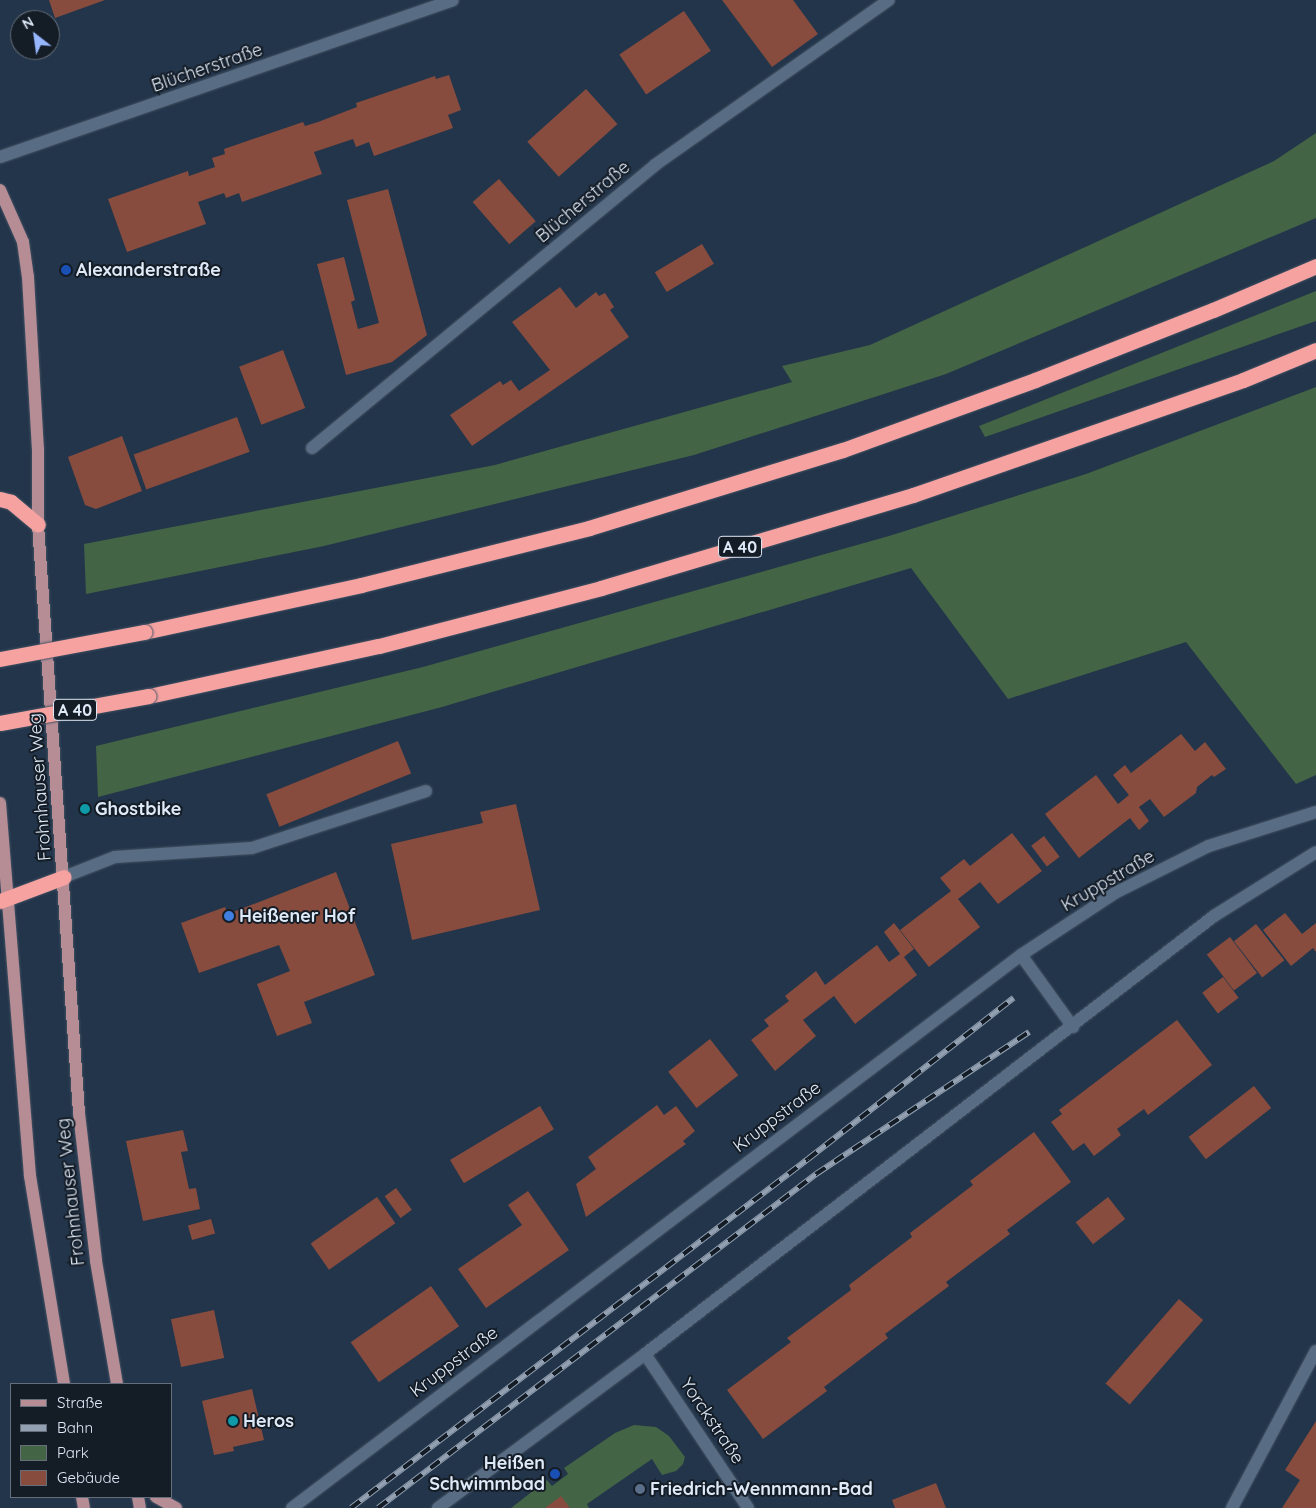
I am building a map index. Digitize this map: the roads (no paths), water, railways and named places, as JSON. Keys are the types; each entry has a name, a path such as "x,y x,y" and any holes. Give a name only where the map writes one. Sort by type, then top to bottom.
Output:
{"highway":[{"path":"0,659 144,632 361,585 589,528 844,450 1036,380 1213,310 1316,266"},
{"name":"A 40","path":"0,723 150,696 379,646 602,588 913,495 1242,380 1316,350"},
{"path":"0,499 11,502 38,524"},
{"path":"4,900 64,876"}],"main road":[{"name":"Frohnhauser Weg","path":"0,190 23,242 28,277 38,449 38,524 79,1113 96,1261 117,1383"},
{"name":"Frohnhauser Weg","path":"0,802 4,900 30,1176 64,1383"},
{"path":"158,1498 176,1508"}],"street":[{"name":"Blücherstraße","path":"0,157 453,0"},
{"name":"Blücherstraße","path":"312,448 655,165 889,0"},
{"path":"64,876 115,857 252,848 426,792"},
{"name":"Kruppstraße","path":"292,1508 1021,955 1115,893 1209,846 1316,812"},
{"path":"438,1508 645,1354 1074,1026 1214,916 1316,852"},
{"path":"1021,955 1074,1026"},
{"path":"1232,1508 1316,1351"},
{"name":"Yorckstraße","path":"645,1354 748,1508"}],"railway":[{"path":"351,1508 808,1159 1013,998"},
{"path":"378,1508 816,1174 1029,1032"}],"place":[{"name":"Alexanderstraße","path":"66,270"},
{"name":"Ghostbike","path":"85,809"},
{"name":"Heißener Hof","path":"229,916"},
{"name":"Heros","path":"233,1421"},
{"name":"Heißen Schwimmbad","path":"555,1474"},
{"name":"Friedrich-Wennmann-Bad","path":"640,1489"}]}
